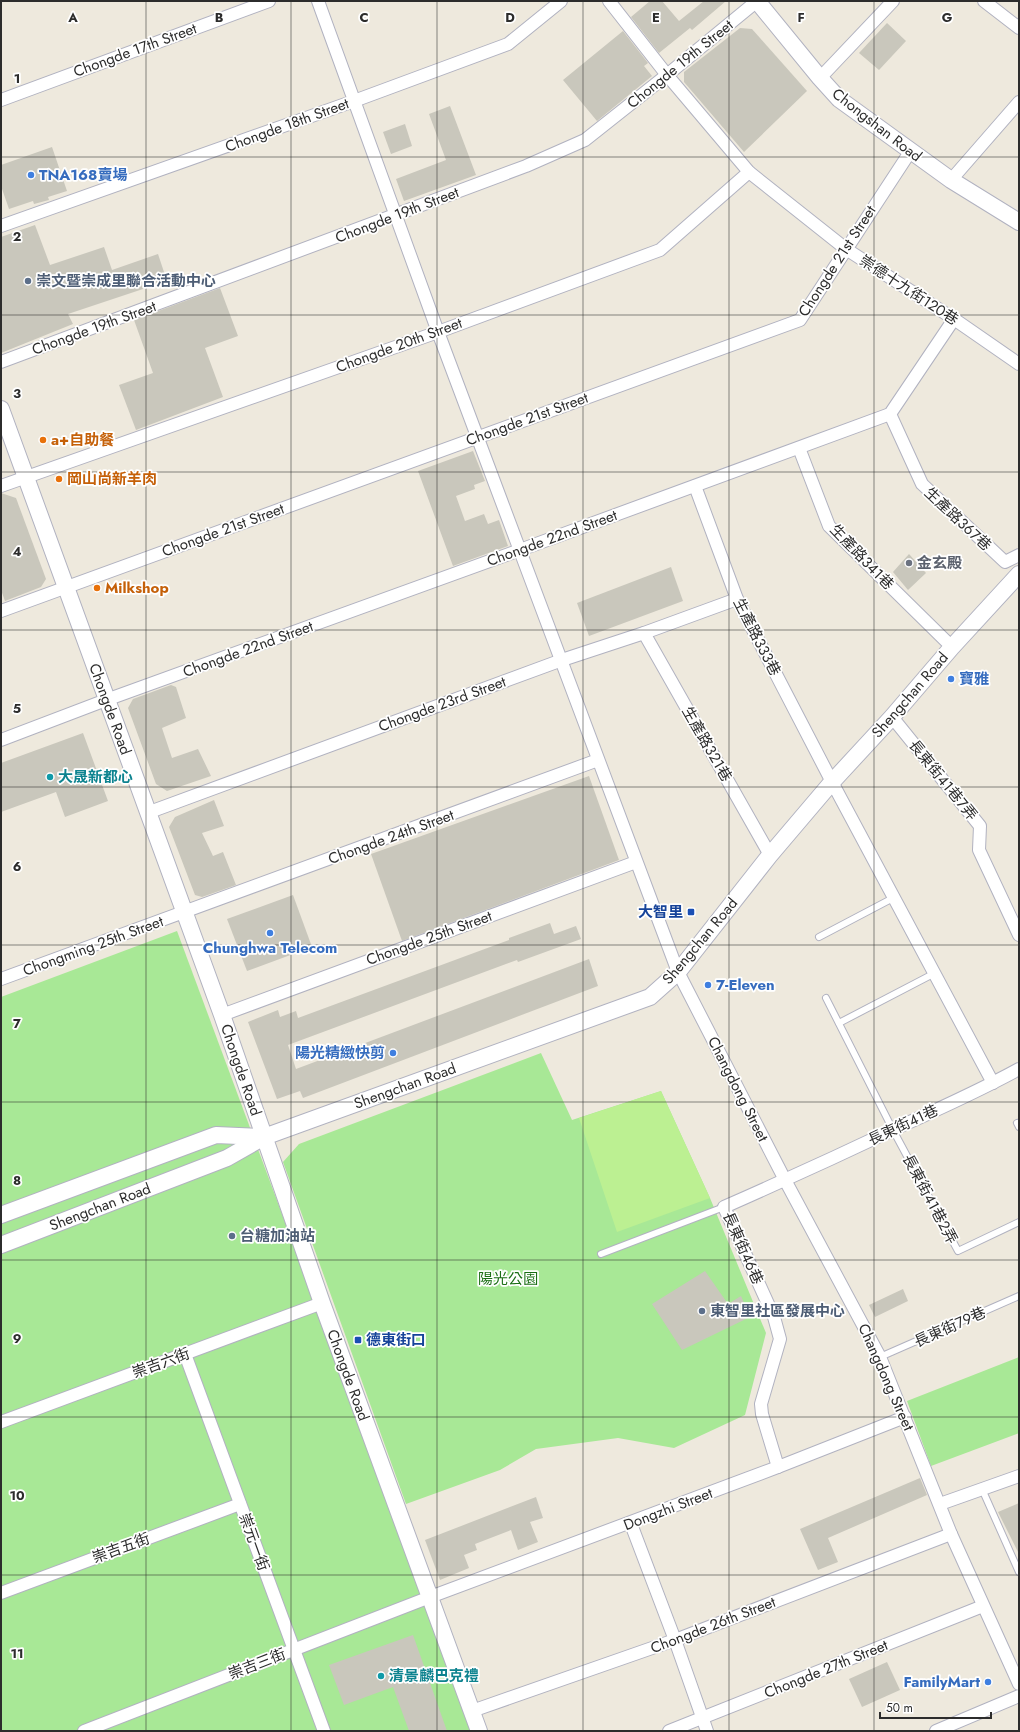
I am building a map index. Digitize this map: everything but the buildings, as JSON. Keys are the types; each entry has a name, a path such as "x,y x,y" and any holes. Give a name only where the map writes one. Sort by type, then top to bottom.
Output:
{"street":[{"name":"Chongde 17th Street","path":"1,100 269,1"},
{"name":"Changdong Street","path":"318,1 438,332 678,972 880,1357 951,1534 1019,1684"},
{"name":"Chongde 18th Street","path":"1,226 354,101 508,44 561,1"},
{"name":"崇德十九街120巷","path":"609,1 667,76 749,172 846,249 954,319 1019,364"},
{"name":"Chongde 19th Street","path":"1,362 526,166 586,140 667,76 757,1"},
{"name":"Chongshan Road","path":"757,1 839,99 950,180 1019,222"},
{"path":"820,78 893,1"},
{"path":"984,1 1019,28"},
{"path":"950,180 1019,102"},
{"name":"Chongde 21st Street","path":"1,611 800,320 910,152"},
{"name":"Chongde 20th Street","path":"1,486 438,332 660,250 749,172"},
{"path":"890,414 954,319"},
{"name":"Chongde Road","path":"1,409 147,813 222,1015 322,1303 480,1731"},
{"name":"Chongde 22nd Street","path":"1,740 106,700 890,414"},
{"name":"生產路367巷","path":"890,414 922,484 1005,562 1019,555"},
{"name":"生產路341巷","path":"799,448 829,526 952,647"},
{"name":"生產路333巷","path":"695,486 737,599 832,782 895,897 993,1083"},
{"name":"Shengchan Road","path":"1,1245 226,1158 264,1137 650,997 678,972 770,855 832,782 1019,574"},
{"name":"Chongde 23rd Street","path":"147,813 562,660 644,633 737,599"},
{"name":"生產路321巷","path":"644,633 770,855"},
{"name":"長東街41巷7弄","path":"892,717 980,826 979,850 1019,935"},
{"name":"Chongde 24th Street","path":"184,913 598,760"},
{"name":"Chongde 25th Street","path":"222,1015 636,862"},
{"name":"Chongming 25th Street","path":"1,979 184,913"},
{"name":"長東街41巷","path":"786,1180 993,1083 1019,1069"},
{"name":"Shengchan Road","path":"1,1215 216,1135 264,1137"},
{"name":"長東街46巷","path":"778,1467 762,1414 761,1404 780,1338 774,1317 724,1207 786,1180"},
{"name":"崇吉六街","path":"1,1422 322,1303"},
{"name":"崇元一街","path":"185,1354 324,1731"},
{"name":"Dongzhi Street","path":"430,1597 631,1524 905,1417"},
{"path":"940,1504 1019,1476"},
{"name":"崇吉五街","path":"1,1593 240,1504"},
{"path":"631,1524 675,1640 707,1731"},
{"name":"Chongde 26th Street","path":"472,1711 675,1640 951,1534"},
{"name":"崇吉三街","path":"84,1731 430,1597"},
{"name":"Chongde 27th Street","path":"669,1731 703,1719 983,1606"},
{"path":"936,1731 1019,1696"}],"lane":[{"path":"819,937 895,897"},
{"path":"840,1023 935,973"},
{"path":"826,998 893,1130"},
{"name":"長東街41巷2弄","path":"893,1130 958,1251 1019,1222"},
{"path":"601,1254 724,1207"},
{"name":"長東街79巷","path":"880,1357 1019,1296"},
{"path":"982,1489 1019,1572"}],"green space":[{"path":"177,931 474,1731 1,1731 1,997"},
{"name":"陽光公園","path":"541,1053 572,1120 661,1091 710,1198 766,1333 745,1415 674,1448 618,1438 536,1449 500,1470 406,1504 283,1162 299,1144"},
{"path":"661,1091 710,1198 617,1232 579,1118"},
{"path":"1019,1357 1019,1433 931,1466 907,1401"}],"place":[{"name":"TNA168賣場","path":"31,175"},
{"name":"崇文暨崇成里聯合活動中心","path":"28,281"},
{"name":"a+自助餐","path":"43,440"},
{"name":"岡山尚新羊肉","path":"59,479"},
{"name":"金玄殿","path":"909,563"},
{"name":"Milkshop","path":"97,588"},
{"name":"寶雅","path":"951,679"},
{"name":"大晟新都心","path":"50,777"},
{"name":"大智里","path":"691,912"},
{"name":"Chunghwa Telecom","path":"270,933"},
{"name":"7-Eleven","path":"708,985"},
{"name":"陽光精緻快剪","path":"393,1053"},
{"name":"台糖加油站","path":"232,1236"},
{"name":"東智里社區發展中心","path":"702,1311"},
{"name":"德東街口","path":"358,1340"},
{"name":"清景麟巴克禮","path":"381,1676"},
{"name":"FamilyMart","path":"988,1682"}]}
